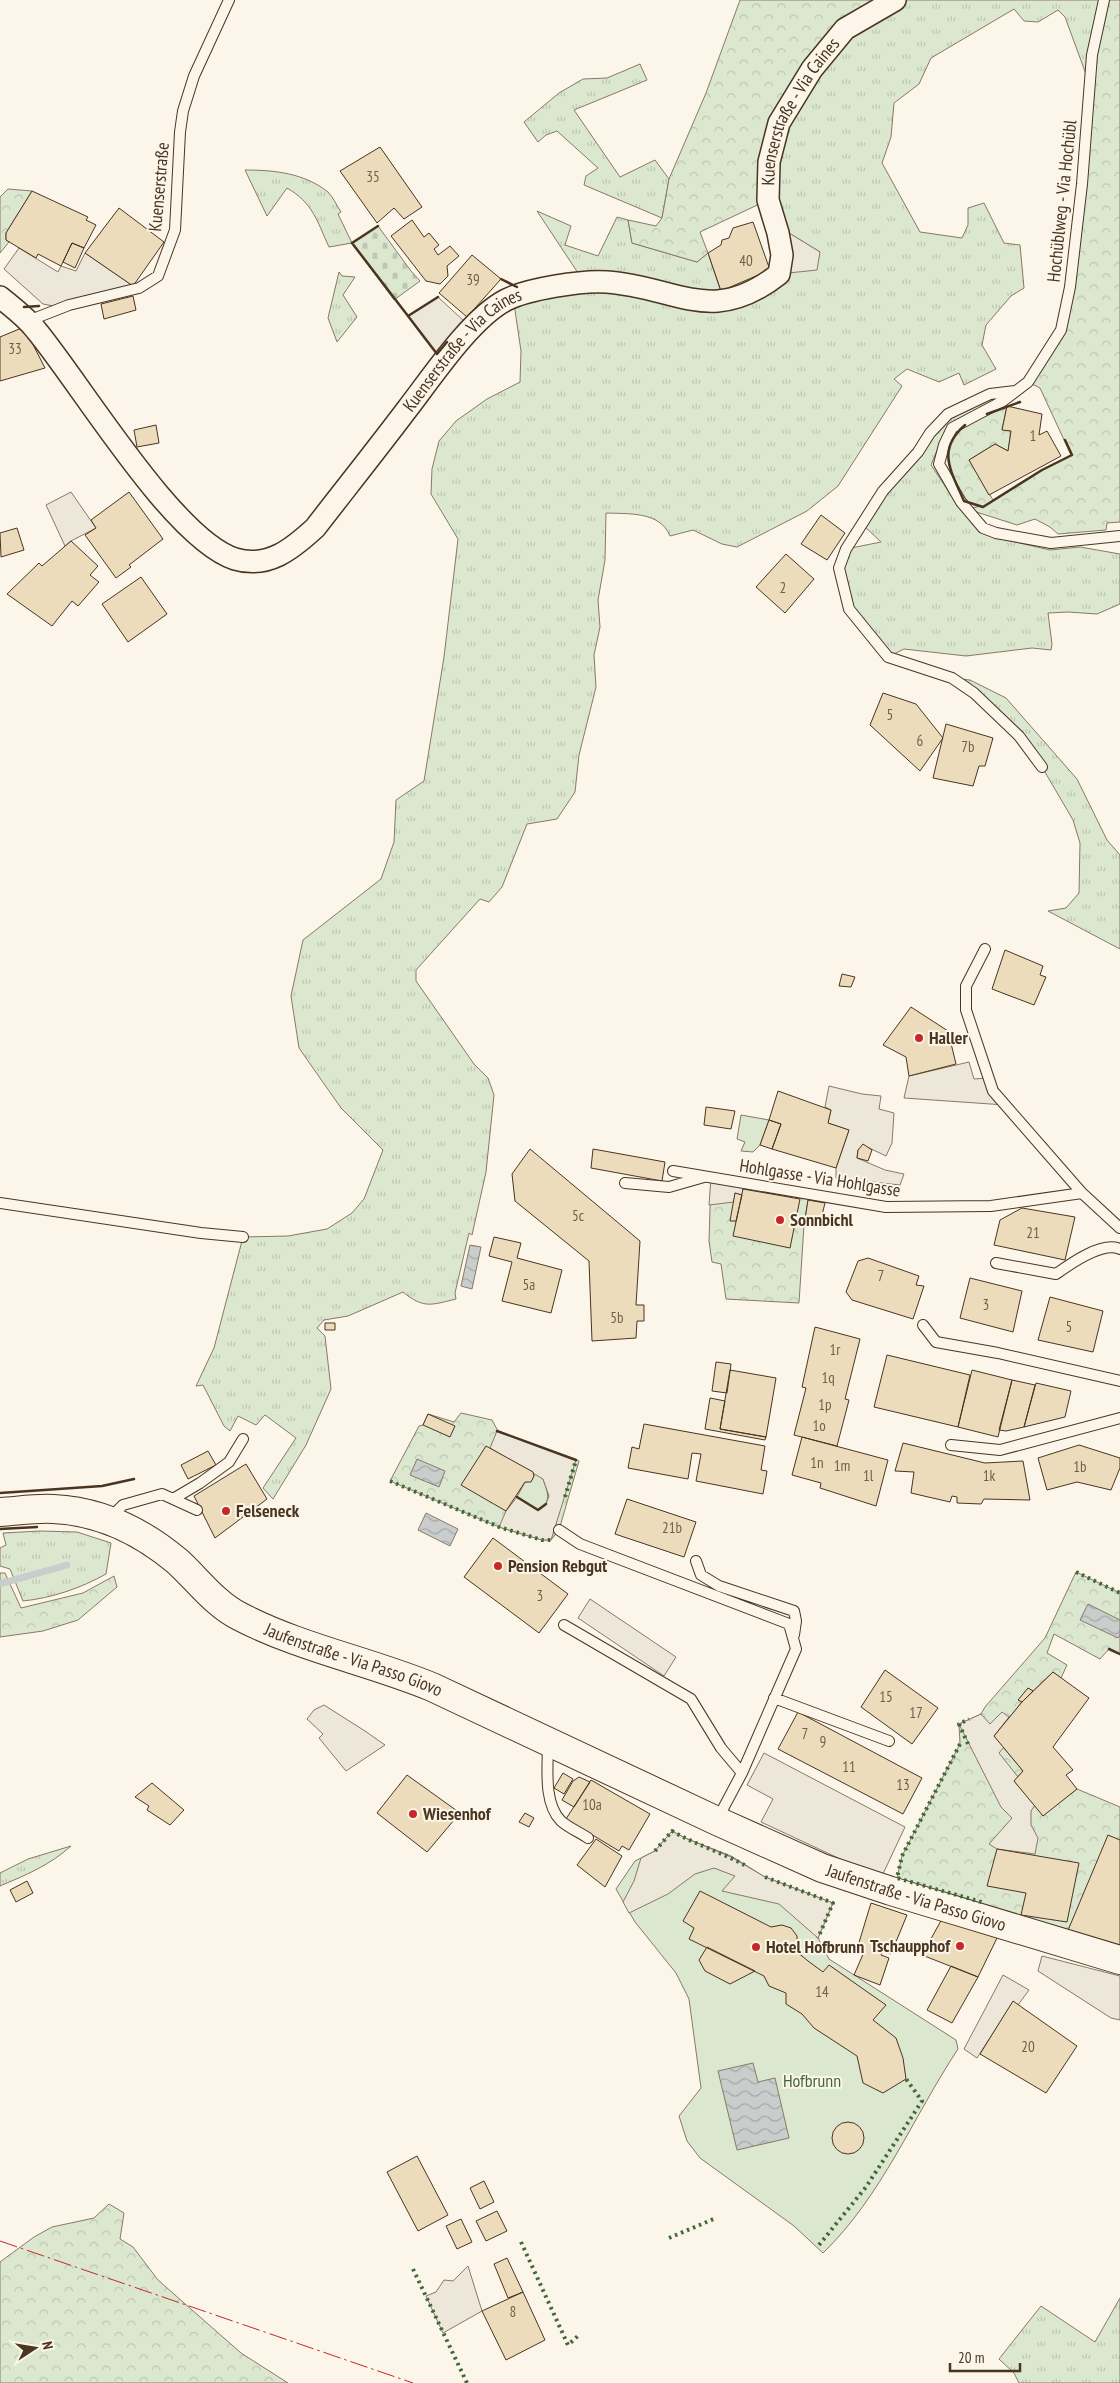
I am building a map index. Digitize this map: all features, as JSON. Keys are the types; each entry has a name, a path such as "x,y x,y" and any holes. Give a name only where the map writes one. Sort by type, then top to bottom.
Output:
{"main road":[{"name":"Jaufenstraße - Via Passo Giovo","path":"0,1512 52,1509 82,1512 110,1519 135,1532 176,1561 237,1615 276,1634 404,1676 822,1868 871,1885 1120,1960"}],"street":[{"name":"Kuenserstraße - Via Caines","path":"0,296 28,321 52,350 140,469 190,529 215,549 236,559 272,560 295,546 315,528 472,328 505,300 534,291 582,283 607,282 710,303 730,300 752,293 779,274 782,255 778,232 768,200 769,162 779,123 812,69 845,29 895,0"}],"lane":[{"name":"Kuenserstraße","path":"28,321 69,305 139,288 158,276 175,230 183,111 194,76 229,0"},
{"name":"Hochüblweg - Via Hochübl","path":"1104,0 1092,55 1082,184 1070,287 1061,330 1028,382 1003,401 952,428 944,445 939,464 950,487 983,528 996,533 1051,544 1120,536"},
{"path":"1016,391 990,394 948,414 930,433 918,452 883,491 846,549 839,568 849,609 888,657 952,678 974,693 1019,736 1042,767"},
{"path":"985,949 966,986 966,1010 993,1091 1082,1193 1120,1228"},
{"name":"Hohlgasse - Via Hohlgasse","path":"673,1171 886,1207 991,1206 1082,1193"},
{"path":"625,1183 669,1187 705,1176"},
{"path":"0,1203 192,1232 243,1237"},
{"path":"996,1263 1056,1274 1095,1251 1115,1247 1120,1249"},
{"path":"923,1325 936,1342 998,1353 1120,1381"},
{"path":"951,1445 1000,1450 1120,1418"},
{"path":"173,1499 200,1483 229,1462 243,1439"},
{"path":"110,1519 123,1505 162,1494 197,1510"},
{"path":"559,1530 580,1544 789,1624 796,1649 742,1773 717,1821"},
{"path":"696,1560 701,1575 719,1586 794,1611 796,1621 793,1638"},
{"path":"564,1625 692,1700 722,1748 742,1773"},
{"path":"774,1698 889,1741"},
{"path":"548,1742 548,1782 555,1811 560,1820 588,1838"}],"green space":[{"path":"740,0 895,0 845,29 779,123 768,200 700,232 708,253 697,262 632,243 628,220 656,226 662,218 669,179 706,93"},
{"path":"895,0 1104,0 1090,85 1065,17 1058,10 1038,22 1024,21 1014,9 931,58 919,84 894,103 891,137 882,163 920,232 962,238 968,225 968,208 984,203 1004,243 1020,245 1024,288 1011,296 986,325 982,345 996,369 964,385 959,373 939,382 907,369 894,379 902,386 838,486 807,511 737,547 722,544 693,530 670,536 659,522 651,518 633,514 606,513 605,560 598,600 600,627 594,655 596,687 579,755 575,792 557,819 527,824 502,887 489,902 480,899 416,970 416,981 474,1064 488,1078 494,1095 486,1172 472,1235 469,1233 455,1293 456,1299 428,1304 417,1301 403,1292 348,1316 324,1320 317,1328 325,1336 331,1389 306,1445 273,1499 263,1488 296,1438 265,1415 256,1425 238,1416 230,1431 224,1426 203,1385 196,1386 214,1348 243,1237 288,1236 327,1229 352,1213 364,1199 383,1150 341,1108 299,1048 291,996 303,940 381,879 394,842 396,800 424,781 444,657 458,539 431,494 432,469 439,441 456,421 487,399 520,382 521,351 513,297 580,276 537,211 571,226 565,245 598,256 617,217 628,220 632,243 697,262 708,253 724,301 820,252 776,225 769,162 812,69"},
{"path":"1104,0 1120,0 1120,522 1107,523 1106,530 1058,534 1035,519 1017,525 967,509 981,506 964,501 951,473 948,456 950,444 964,427 974,420 1007,406 1002,429 1011,431 1008,451 995,444 969,460 993,500 1071,455 1040,388 1028,382 1061,330"},
{"path":"640,64 647,80 574,110 620,177 655,160 669,179 662,218 584,185 586,176 598,168 557,131 546,135 538,142 524,122 559,93 583,79 607,78"},
{"path":"245,170 288,174 309,181 328,192 341,212 338,214 352,243 329,247 309,206 287,188 267,216"},
{"path":"8,189 32,191 6,233 6,240 9,242 0,253 0,197"},
{"path":"378,226 420,281 394,300 352,243"},
{"path":"339,272 342,276 355,277 343,295 357,317 337,342 328,318"},
{"path":"1016,391 976,414 940,443 931,465 959,507 982,530 1002,539 1050,550 1080,547 1120,554 1120,604 1097,614 1048,613 1051,650 1032,648 966,656 904,649 888,657 849,609 839,568 846,549 881,542 862,524 948,414 990,394"},
{"path":"952,678 970,680 1006,698 1077,779 1107,840 1120,855 1120,949 1048,911 1066,908 1079,893 1080,843 1073,820 1042,767 1019,736"},
{"path":"741,1115 769,1120 760,1145 753,1152 741,1151 745,1142 737,1139"},
{"path":"711,1177 809,1194 804,1225 799,1303 726,1299 721,1264 712,1262 709,1241"},
{"path":"461,1413 492,1420 498,1431 579,1461 559,1530 551,1540 542,1540 499,1527 390,1481 419,1426 423,1425 428,1414 454,1422"},
{"path":"533,1472 543,1479 548,1496 546,1503 538,1510 517,1497 525,1482 531,1481 534,1476"},
{"path":"77,1532 111,1543 106,1574 66,1592 23,1601 10,1569 0,1566 0,1548 6,1545 3,1533"},
{"path":"1076,1572 1120,1593 1120,1654 1109,1649 1100,1659 1054,1634 1047,1653 1067,1665 1061,1678 1053,1672 1033,1691 1028,1688 1019,1700 1022,1702 994,1736 1023,1771 1014,1781 1043,1815 1077,1789 1120,1807 1120,1960 891,1891 897,1878 902,1856 960,1744 959,1724 981,1714 1045,1638"},
{"path":"0,1573 5,1573 21,1608 83,1593 114,1576 117,1587 78,1620 43,1631 0,1637"},
{"name":"Hofbrunn","path":"672,1831 731,1856 765,1877 833,1903 818,1938 829,1959 956,2040 958,2049 880,2181 844,2231 823,2253 794,2226 700,2158 687,2141 679,2116 701,2088 689,1999 676,1973 635,1922 616,1889 635,1861 655,1851"},
{"path":"71,1846 46,1864 0,1886 0,1873 28,1859"},
{"path":"109,2204 124,2213 120,2239 133,2247 158,2280 241,2353 288,2383 0,2383 0,2262 34,2237 52,2227 94,2218"},
{"path":"1120,2298 1120,2383 1019,2383 1014,2373 999,2359 1041,2306 1095,2342"}],"shaded area":[{"path":"776,225 820,252 817,270 779,274"},
{"path":"19,248 58,272 61,266 76,271 85,253 133,286 64,308 43,304 4,269"},
{"path":"438,297 465,322 437,354 408,316"},
{"path":"71,492 96,528 65,546 46,505"},
{"path":"969,1062 974,1079 988,1078 1005,1105 904,1098 909,1076"},
{"path":"829,1086 862,1094 881,1096 879,1109 894,1113 892,1143 886,1156 863,1145 858,1150 857,1158 885,1170 904,1174 900,1185 836,1178 836,1168 849,1130 828,1123 831,1110 825,1107"},
{"path":"711,1177 755,1185 753,1191 743,1189 742,1195 735,1193 734,1202 709,1205"},
{"path":"497,1431 576,1460 551,1540 542,1540 499,1527 506,1511 517,1497 538,1510 546,1504 549,1496 543,1479 490,1448"},
{"path":"590,1599 676,1657 664,1676 578,1618"},
{"path":"324,1705 385,1745 346,1771 319,1738 323,1734 307,1719 314,1710"},
{"path":"1002,1712 1009,1717 994,1736 1004,1747 999,1753 1018,1777 1014,1781 1035,1805 1031,1811 1031,1825 1038,1838 1035,1854 997,1849 989,1844 1012,1818 1001,1807 959,1724 981,1714 990,1724"},
{"path":"764,1753 905,1827 881,1878 761,1822 773,1799 747,1785"},
{"path":"672,1831 731,1857 765,1877 833,1903 818,1938 779,1904 722,1891 735,1876 714,1868 695,1874 668,1894 629,1913 623,1902 634,1881 641,1858 655,1851"},
{"path":"1042,1956 1120,1976 1120,2020 1111,2018 1038,1971"},
{"path":"1003,1975 1029,1990 1018,2005 1013,2002 977,2058 964,2049"},
{"path":"468,2266 482,2311 443,2333 426,2296 436,2292 444,2280 453,2281"}],"water":[{"path":"470,1245 481,1247 472,1289 461,1286"},
{"path":"417,1459 445,1471 439,1487 410,1475"},
{"path":"426,1513 458,1529 450,1546 418,1530"},
{"path":"1088,1604 1120,1620 1120,1635 1118,1638 1080,1620"},
{"path":"753,2063 758,2082 775,2078 789,2138 737,2150 718,2071"}],"building":[{"path":"380,147 422,207 404,219 394,208 377,223 340,171"},
{"path":"32,191 88,217 86,220 96,225 84,248 72,243 61,266 38,254 36,258 6,240 6,233"},
{"path":"119,208 164,242 133,286 85,253"},
{"path":"412,220 424,237 429,233 439,245 434,249 438,255 450,246 459,256 447,266 448,276 440,284 426,281 391,236"},
{"path":"753,222 770,270 721,291 708,253 721,245 722,240 729,238 733,228"},
{"path":"72,243 84,248 75,268 63,262"},
{"path":"472,255 501,279 467,317 439,293"},
{"path":"133,296 136,310 104,319 101,304"},
{"path":"24,327 45,368 0,381 0,337"},
{"path":"1007,406 1042,414 1039,435 1047,431 1061,456 989,495 969,460 995,444 1008,451 1011,431 1002,430"},
{"path":"156,425 159,443 137,447 134,430"},
{"path":"129,492 163,539 129,565 131,567 116,578 85,535 96,528 91,520"},
{"path":"821,515 845,533 827,560 801,544"},
{"path":"17,528 24,550 1,557 0,533"},
{"path":"71,541 98,566 90,575 99,582 78,606 72,601 52,626 7,594 39,563 42,566"},
{"path":"786,554 814,579 785,613 756,587"},
{"path":"141,577 167,614 128,642 102,604"},
{"path":"883,693 916,704 943,738 920,771 870,725"},
{"path":"946,724 993,738 985,766 979,766 973,786 933,778"},
{"path":"1005,950 1043,966 1040,975 1046,977 1034,1005 992,989"},
{"path":"842,974 855,977 851,987 839,986"},
{"name":"Haller","path":"911,1007 948,1031 956,1064 909,1076 906,1057 883,1045"},
{"path":"778,1091 831,1110 828,1123 849,1130 836,1168 772,1149 781,1124 769,1120"},
{"path":"706,1107 735,1111 731,1129 704,1125"},
{"path":"769,1120 781,1124 772,1149 760,1145"},
{"path":"863,1144 872,1150 868,1161 857,1158 858,1150"},
{"path":"530,1149 640,1241 636,1305 644,1305 644,1321 637,1321 636,1338 592,1341 589,1261 515,1201 512,1174"},
{"path":"593,1149 665,1162 662,1181 591,1168"},
{"path":"743,1189 800,1199 790,1248 733,1236"},
{"path":"735,1193 742,1195 736,1221 730,1221"},
{"path":"808,1200 825,1203 819,1227 804,1225"},
{"path":"1022,1208 1075,1217 1065,1260 994,1245 1000,1220"},
{"path":"494,1237 521,1243 517,1258 562,1270 551,1313 502,1301 512,1262 489,1256"},
{"path":"868,1258 919,1276 916,1285 924,1286 913,1319 852,1300 846,1292 858,1261"},
{"path":"970,1278 1022,1291 1013,1332 960,1318"},
{"path":"1050,1297 1103,1311 1093,1352 1038,1340"},
{"path":"325,1323 335,1323 335,1330 325,1330"},
{"path":"815,1327 860,1339 845,1399 849,1400 837,1446 794,1435 806,1388 802,1387"},
{"path":"887,1355 970,1375 958,1427 874,1407"},
{"path":"716,1362 731,1364 727,1393 712,1391"},
{"path":"730,1370 776,1378 766,1437 720,1429"},
{"path":"972,1370 1012,1380 998,1437 958,1427"},
{"path":"1012,1380 1035,1385 1024,1427 1006,1431 999,1430"},
{"path":"1036,1383 1071,1391 1065,1417 1024,1427"},
{"path":"710,1398 725,1401 720,1429 766,1437 765,1440 705,1429"},
{"path":"428,1414 455,1426 450,1437 423,1425"},
{"path":"644,1424 765,1446 761,1470 767,1471 763,1494 696,1481 701,1454 692,1453 688,1479 628,1468 632,1447 639,1449"},
{"path":"802,1437 888,1460 876,1506 820,1488 821,1483 792,1475"},
{"path":"903,1443 985,1463 1023,1461 1030,1500 984,1499 981,1504 957,1503 957,1497 952,1496 950,1502 911,1493 914,1472 895,1471"},
{"path":"1079,1445 1120,1458 1120,1468 1111,1490 1077,1482 1047,1490 1038,1458"},
{"path":"486,1446 533,1472 534,1476 531,1482 525,1482 506,1511 461,1485"},
{"path":"208,1451 216,1465 188,1479 181,1465"},
{"name":"Felseneck","path":"246,1464 267,1499 215,1538 194,1496"},
{"path":"627,1499 696,1522 684,1557 615,1534"},
{"path":"493,1538 568,1594 539,1633 464,1577"},
{"path":"885,1670 938,1708 912,1744 861,1707"},
{"path":"1053,1672 1089,1698 1053,1747 1073,1770 1066,1775 1077,1789 1043,1816 1014,1781 1023,1771 994,1736 1022,1702"},
{"path":"1028,1688 1033,1691 1022,1702 1018,1700"},
{"path":"798,1712 922,1778 903,1814 778,1749"},
{"path":"563,1773 573,1779 564,1794 554,1788"},
{"path":"407,1775 460,1813 427,1852 377,1813"},
{"path":"579,1777 590,1782 574,1807 562,1800 573,1781"},
{"path":"591,1780 650,1814 629,1850 622,1846 619,1851 566,1819"},
{"path":"152,1783 184,1810 170,1825 147,1810 149,1806 135,1797"},
{"path":"525,1813 534,1818 529,1827 519,1822"},
{"path":"1108,1835 1120,1840 1120,1951 1066,1935"},
{"path":"596,1839 622,1856 605,1887 577,1865"},
{"path":"997,1849 1079,1863 1067,1922 1021,1915 1026,1893 987,1886"},
{"path":"27,1881 33,1893 16,1902 10,1890"},
{"path":"700,1891 771,1927 782,1925 791,1928 797,1936 797,1952 808,1961 823,1972 829,1965 886,2005 873,2020 896,2038 903,2058 906,2079 883,2093 863,2083 857,2056 814,2028 802,2014 786,2004 786,1993 769,1986 764,1976 689,1939 694,1928 683,1921"},
{"path":"871,1903 907,1915 891,1954 883,1951 881,1955 889,1958 880,1985 854,1975 864,1952 857,1949"},
{"name":"Tschaupphof","path":"943,1917 998,1936 978,1977 922,1955"},
{"path":"707,1947 755,1971 730,1984 705,1971 699,1960"},
{"path":"951,1966 978,1977 952,2023 927,2010"},
{"path":"1013,2001 1077,2046 1046,2093 980,2054"},
{"path":"848,2122 854,2123 859,2127 863,2132 863,2144 859,2149 854,2153 848,2154 842,2153 837,2149 833,2144 832,2138 833,2132 837,2127 842,2123"},
{"path":"417,2156 448,2215 418,2231 387,2172"},
{"path":"484,2181 494,2202 480,2209 470,2188"},
{"path":"497,2211 507,2231 486,2241 476,2221"},
{"path":"461,2219 472,2242 457,2249 446,2226"},
{"path":"507,2258 523,2292 508,2298 494,2264"},
{"path":"523,2292 545,2340 506,2360 482,2311"}],"waterway":[{"path":"0,1584 67,1565"}],"hedge":[{"path":"565,1497 576,1460"},
{"path":"390,1481 499,1527 542,1540 551,1540"},
{"path":"1076,1572 1120,1593"},
{"path":"968,1744 959,1724 969,1719"},
{"path":"960,1744 902,1856 897,1878 985,1903"},
{"path":"655,1851 672,1831 748,1867"},
{"path":"765,1877 833,1903 818,1938"},
{"path":"819,2245 866,2187 922,2101 906,2079"},
{"path":"669,2238 716,2218"},
{"path":"521,2242 568,2345 580,2334"},
{"path":"413,2269 467,2383"}],"wall":[{"path":"378,226 352,243 408,316"},
{"path":"501,279 517,287"},
{"path":"438,297 408,316 437,354 447,342"},
{"path":"24,307 39,306"},
{"path":"987,414 1020,402"},
{"path":"965,425 956,434 951,443 949,461 964,501 983,507 1042,470 1072,455 1065,440"},
{"path":"497,1431 576,1460"},
{"path":"0,1493 102,1486 134,1479"},
{"path":"517,1497 538,1510 546,1504"},
{"path":"0,1529 37,1527"},
{"path":"1109,1649 1120,1654"}],"power":[{"path":"0,2241 413,2383"}],"place":[{"name":"Haller","path":"919,1038"},
{"name":"Sonnbichl","path":"780,1220"},
{"name":"Felseneck","path":"226,1511"},
{"name":"Pension Rebgut","path":"498,1566"},
{"name":"Wiesenhof","path":"413,1814"},
{"name":"Tschaupphof","path":"960,1946"},
{"name":"Hotel Hofbrunn","path":"756,1947"}]}
